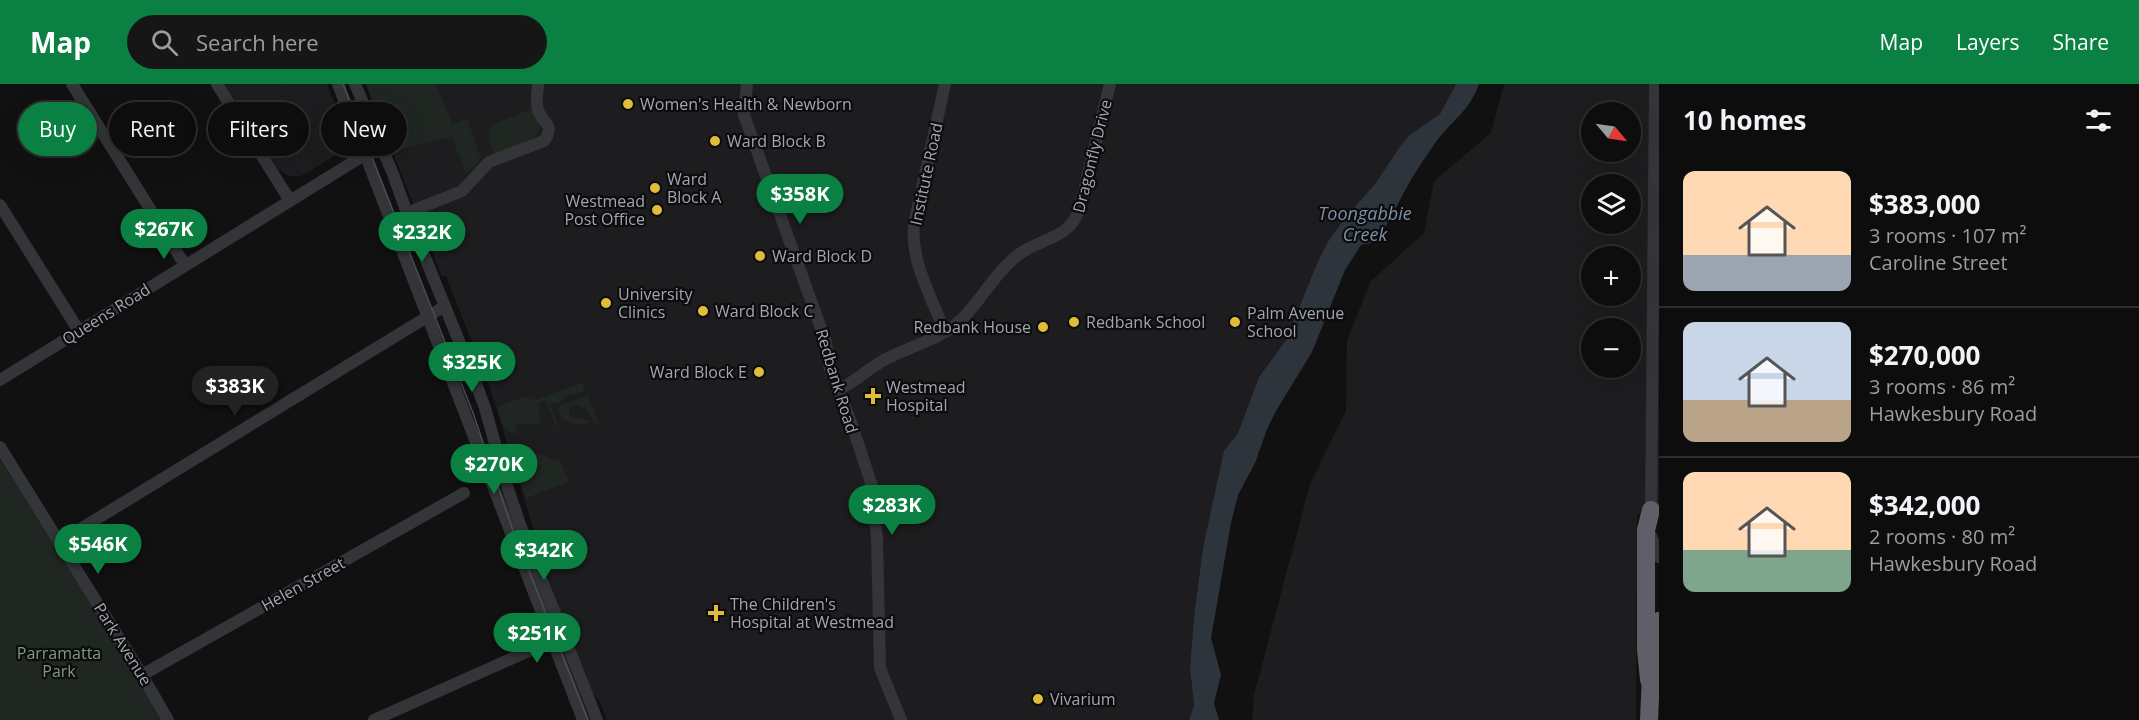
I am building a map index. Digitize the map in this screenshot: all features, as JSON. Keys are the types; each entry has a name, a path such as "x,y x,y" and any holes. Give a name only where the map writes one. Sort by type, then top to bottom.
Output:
{"highway":[{"path":"1649,720 1646,649 1646,539 1647,525 1655,519"},
{"path":"1649,680 1659,621"}],"street":[{"path":"72,84 185,265"},
{"path":"217,84 289,200"},
{"path":"338,84 345,102"},
{"path":"355,84 485,408 521,527 597,720"},
{"path":"530,84 537,102"},
{"path":"407,213 462,191 489,162 544,141 548,133 548,125 538,111 538,84"},
{"name":"Redbank Road","path":"747,84 744,115 826,342 829,366 872,486 877,539 879,668 901,720"},
{"name":"Institute Road","path":"945,84 914,224 913,240 916,257 945,332"},
{"name":"Dragonfly Drive","path":"838,390 886,359 945,332 964,317 999,274 1018,255 1059,234 1075,222 1110,84"},
{"path":"1655,84 1655,519 1650,535 1659,557"},
{"name":"Queens Road","path":"0,380 362,156"},
{"path":"367,156 426,317 583,720"},
{"path":"0,205 79,331"},
{"path":"59,542 445,306"},
{"name":"Park Avenue","path":"0,447 168,720"},
{"name":"Helen Street","path":"142,675 464,493"},
{"path":"374,720 551,641"}],"shaded area":[{"path":"224,84 327,84 334,102 321,102 321,156 334,156 306,174 288,176 278,169 270,156 309,156 309,102 235,102"},
{"name":"Westmead Hospital","path":"366,84 1456,84 1440,114 1411,134 1401,145 1375,184 1329,240 1318,261 1286,340 1259,377 1238,433 1224,451 1203,547 1190,668 1194,705 1189,720 607,720 599,700 592,693 554,595 490,388 446,276 442,277 394,156 407,156 407,102 373,102"},
{"path":"1504,84 1659,84 1659,513 1637,514 1636,720 1252,720 1254,695 1310,484 1346,411 1347,340 1371,281 1424,233 1434,181 1491,133"}],"green space":[{"path":"366,84 436,84 452,124 467,118 481,160 466,174 452,137 407,148 407,102 373,102"},
{"path":"529,110 539,120 538,132 533,141 498,155 493,152 488,135 492,125"},
{"path":"582,383 586,391 569,395 558,403 550,403 559,428 545,400 539,403 540,424 517,424 516,434 508,431 503,424 497,407 523,397 535,400"},
{"path":"588,395 598,423 595,423 587,409 576,405 570,407 569,415 592,423 579,425 562,419 558,409 560,406"},
{"path":"540,454 560,461 569,482 526,498 515,460 519,455"},
{"name":"Parramatta Park","path":"0,459 165,720 0,720"}],"water":[{"name":"Toongabbie Creek","path":"1456,84 1479,84 1466,108 1438,139 1420,166 1376,242 1361,245 1345,270 1312,352 1276,411 1255,463 1238,495 1211,638 1221,675 1214,703 1219,720 1189,720 1194,705 1190,668 1203,547 1224,451 1238,433 1259,377 1286,340 1318,261 1329,240 1375,184 1401,145 1411,134 1440,114"}],"tram line":[{"path":"343,84 473,413 512,528 588,720"}],"place":[{"name":"Women's Health & Newborn","path":"628,104"},
{"name":"Ward Block B","path":"715,141"},
{"name":"Ward Block A","path":"655,188"},
{"name":"Westmead Post Office","path":"657,210"},
{"name":"Ward Block D","path":"760,256"},
{"name":"University Clinics","path":"606,303"},
{"name":"Ward Block C","path":"703,311"},
{"name":"Redbank School","path":"1074,322"},
{"name":"Palm Avenue School","path":"1235,322"},
{"name":"Redbank House","path":"1043,327"},
{"name":"Ward Block E","path":"759,372"},
{"name":"Westmead Hospital","path":"873,396"},
{"name":"The Children's Hospital at Westmead","path":"716,613"},
{"name":"Vivarium","path":"1038,699"}]}
